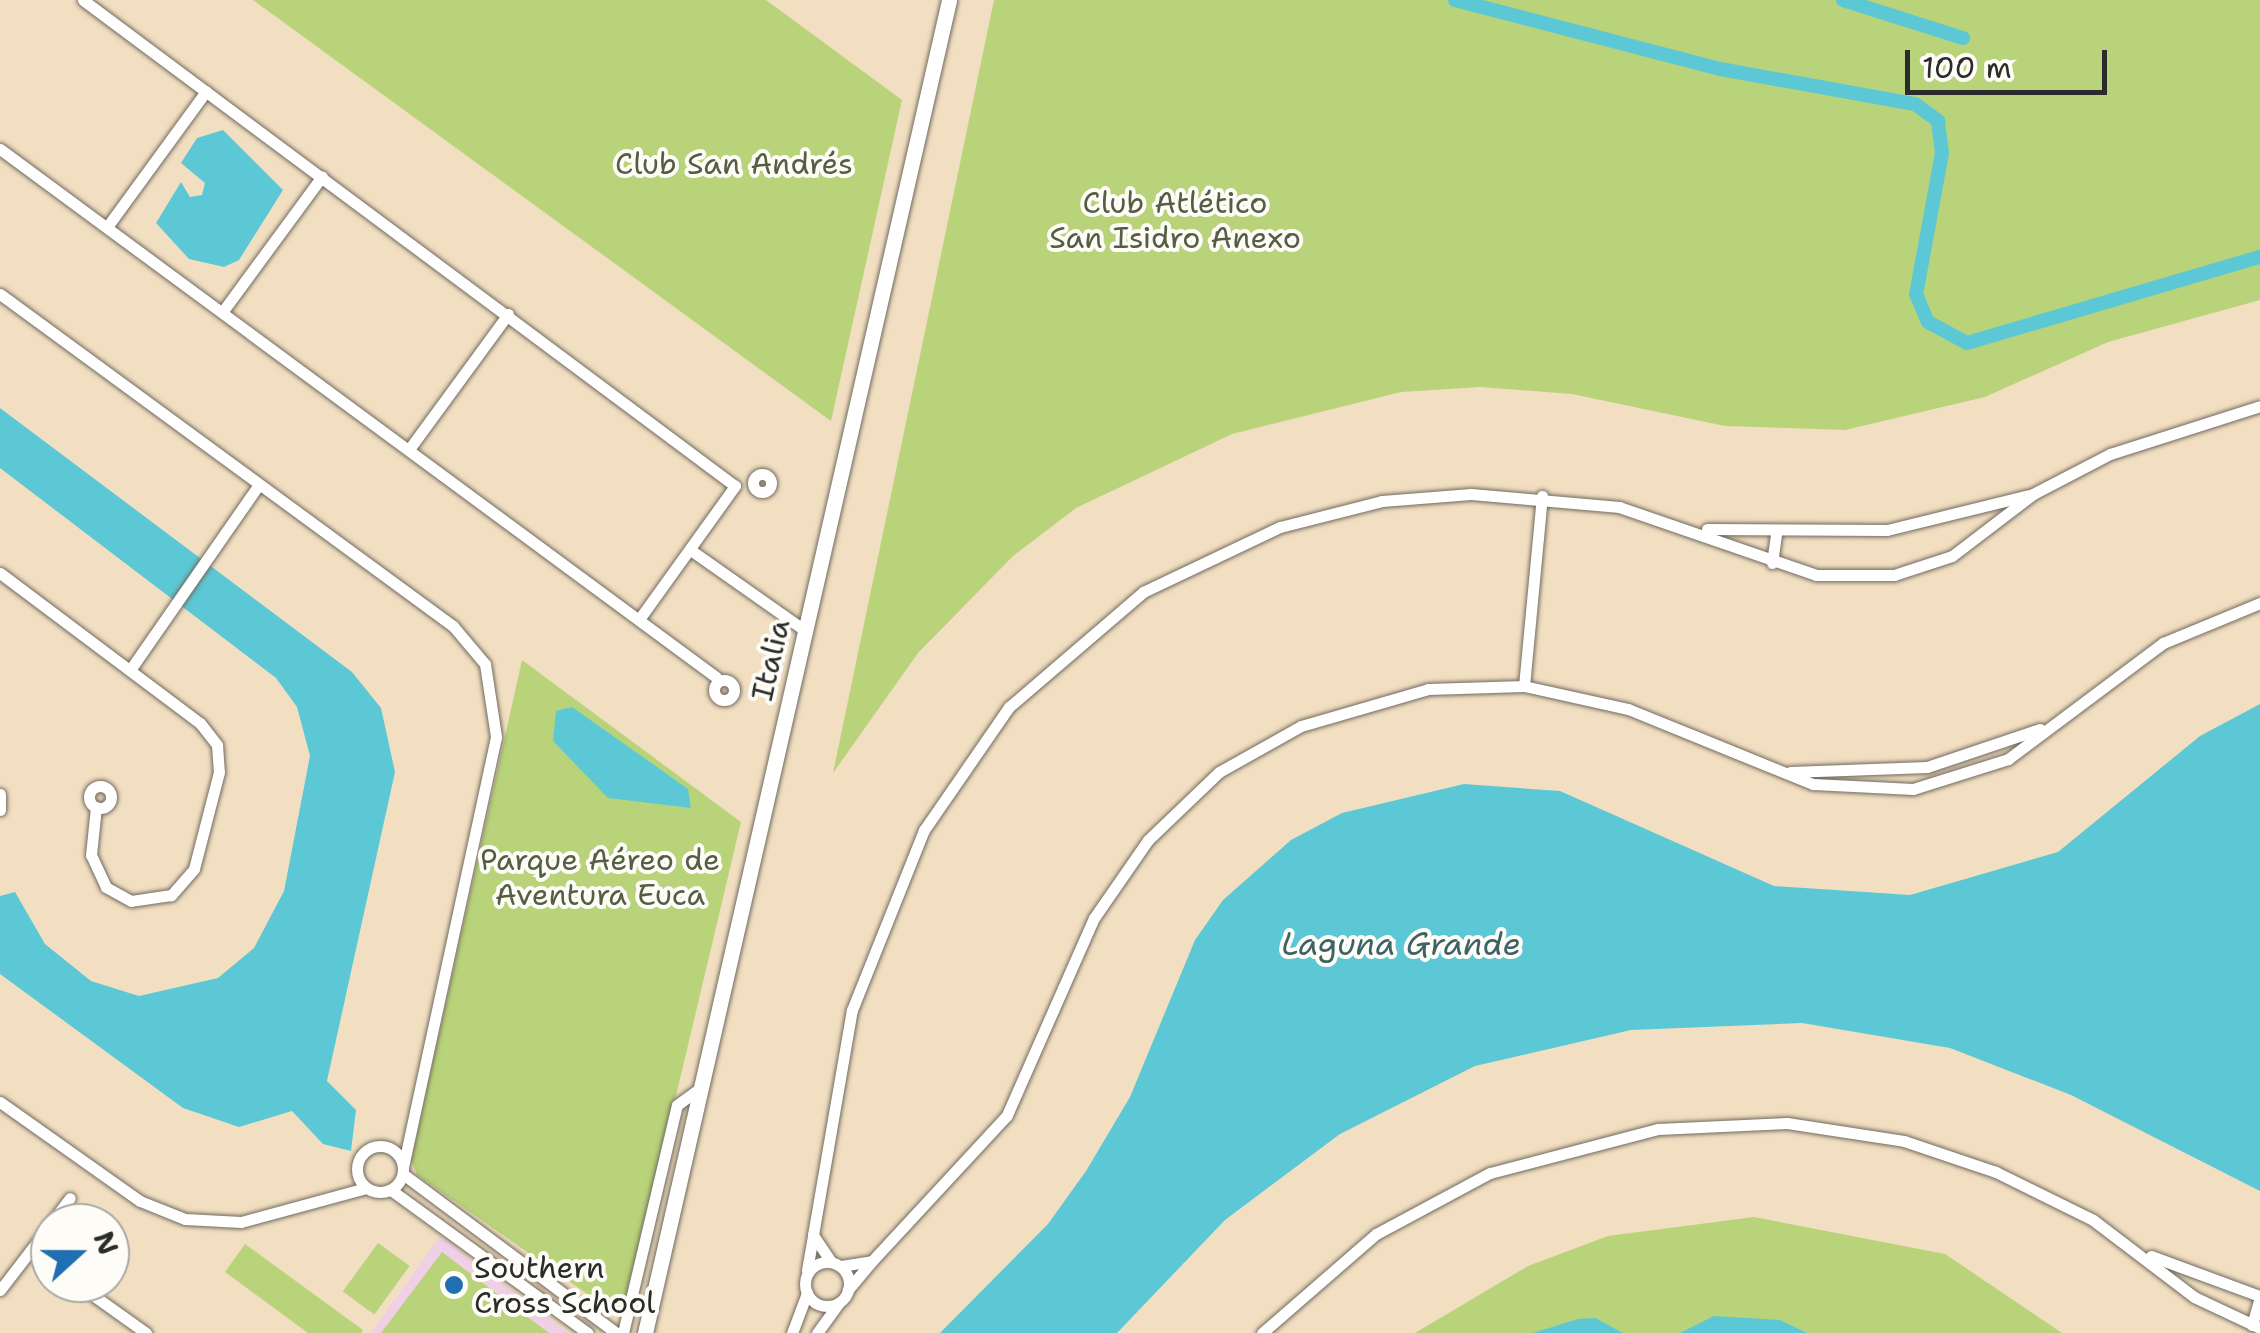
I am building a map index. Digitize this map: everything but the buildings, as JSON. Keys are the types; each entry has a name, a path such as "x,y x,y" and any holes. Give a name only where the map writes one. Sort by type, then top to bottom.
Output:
{"street":[{"path":"83,0 735,486 749,485"},
{"name":"Italia","path":"645,1333 950,0"},
{"path":"107,227 206,91"},
{"path":"0,149 716,677"},
{"path":"223,312 322,176"},
{"path":"0,294 467,637 491,680 496,737 484,803 403,1170 391,1190"},
{"path":"410,448 508,314"},
{"path":"792,1333 807,1293 806,1276 836,1072 875,940 955,779 1032,684 1143,592 1280,527 1414,497 1542,496 1700,528 1776,534 1887,530 2033,494 2150,436 2260,406"},
{"path":"130,670 258,486"},
{"path":"640,618 692,551 735,486"},
{"path":"1700,528 1772,563 1880,577 1926,567 1978,539 2033,494"},
{"path":"1524,686 1542,496"},
{"path":"1966,512 1980,522 1978,539"},
{"path":"1772,563 1776,534"},
{"path":"692,551 806,631"},
{"path":"0,573 130,670 217,745 219,772 189,878 145,902 106,886 91,855 96,807"},
{"path":"818,1333 872,1261 1007,1115 1094,918 1184,802 1239,758 1348,707 1428,689 1524,686 1628,709 1777,771 1840,789 1913,790 2008,758 2163,643 2260,604"},
{"path":"1777,771 1927,767 2048,725"},
{"path":"0,794 0,810"},
{"path":"384,1146 403,1170 620,1333 677,1104 702,1087"},
{"path":"0,1102 140,1200 184,1220 241,1222 322,1195 366,1188 391,1190 588,1333"},
{"path":"322,1195 412,1119"},
{"path":"1262,1333 1346,1256 1449,1192 1570,1147 1696,1125 1817,1124 1922,1146 2052,1196 2142,1252 2194,1296 2256,1326 2260,1297 2142,1252"},
{"path":"357,1164 366,1188"},
{"path":"66,1203 70,1198"},
{"path":"473,1249 486,1234"},
{"path":"813,1234 848,1290"},
{"path":"0,1290 30,1251"},
{"path":"806,1276 835,1264 872,1261"},
{"path":"807,1293 817,1304 839,1302"},
{"path":"104,1303 146,1333"}],"shaded area":[{"name":"Southern Cross School","path":"440,1236 568,1333 371,1333"}],"green space":[{"name":"Club San Andrés","path":"253,0 766,0 902,100 831,421"},
{"name":"Club Atlético San Isidro Anexo","path":"994,0 2260,0 2260,300 2108,342 1985,397 1845,430 1725,426 1572,394 1480,387 1401,392 1232,434 1076,508 1013,556 918,653 833,773"},
{"name":"Parque Aéreo de Aventura Euca","path":"522,660 741,822 623,1319 417,1175 411,1160"},
{"path":"1754,1217 1945,1254 2062,1333 1415,1333 1528,1266 1608,1236"},
{"path":"378,1243 410,1266 374,1314 343,1292"},
{"path":"245,1244 363,1330 361,1333 308,1333 225,1272"},
{"name":"Southern Cross School","path":"442,1252 549,1333 381,1333"}],"water":[{"path":"223,130 283,190 239,260 224,267 189,259 156,223 181,182 190,197 202,195 205,183 181,163 197,138"},
{"path":"0,408 352,672 381,708 395,772 327,1081 356,1110 351,1151 323,1144 292,1111 239,1127 183,1108 0,974 0,896 15,892 45,944 91,981 139,996 218,978 254,948 284,891 310,756 297,707 276,678 0,468"},
{"name":"Laguna Grande","path":"2260,704 2260,1191 2071,1095 1950,1048 1802,1023 1631,1030 1475,1066 1340,1134 1225,1220 1117,1333 940,1333 1048,1224 1086,1171 1130,1097 1195,940 1223,900 1291,840 1342,813 1464,784 1560,791 1774,886 1910,895 2058,852 2200,736"},
{"path":"572,707 688,789 691,808 608,798 553,741 556,711"},
{"path":"1714,1316 1780,1320 1807,1333 1680,1333"},
{"path":"1595,1318 1623,1333 1533,1333 1578,1319"}],"waterway":[{"path":"1455,0 1720,69 1915,104 1938,121 1942,153 1916,294 1928,322 1967,343 2260,257"},
{"path":"1843,0 1963,38"}],"place":[{"name":"Southern Cross School","path":"454,1285"}]}
